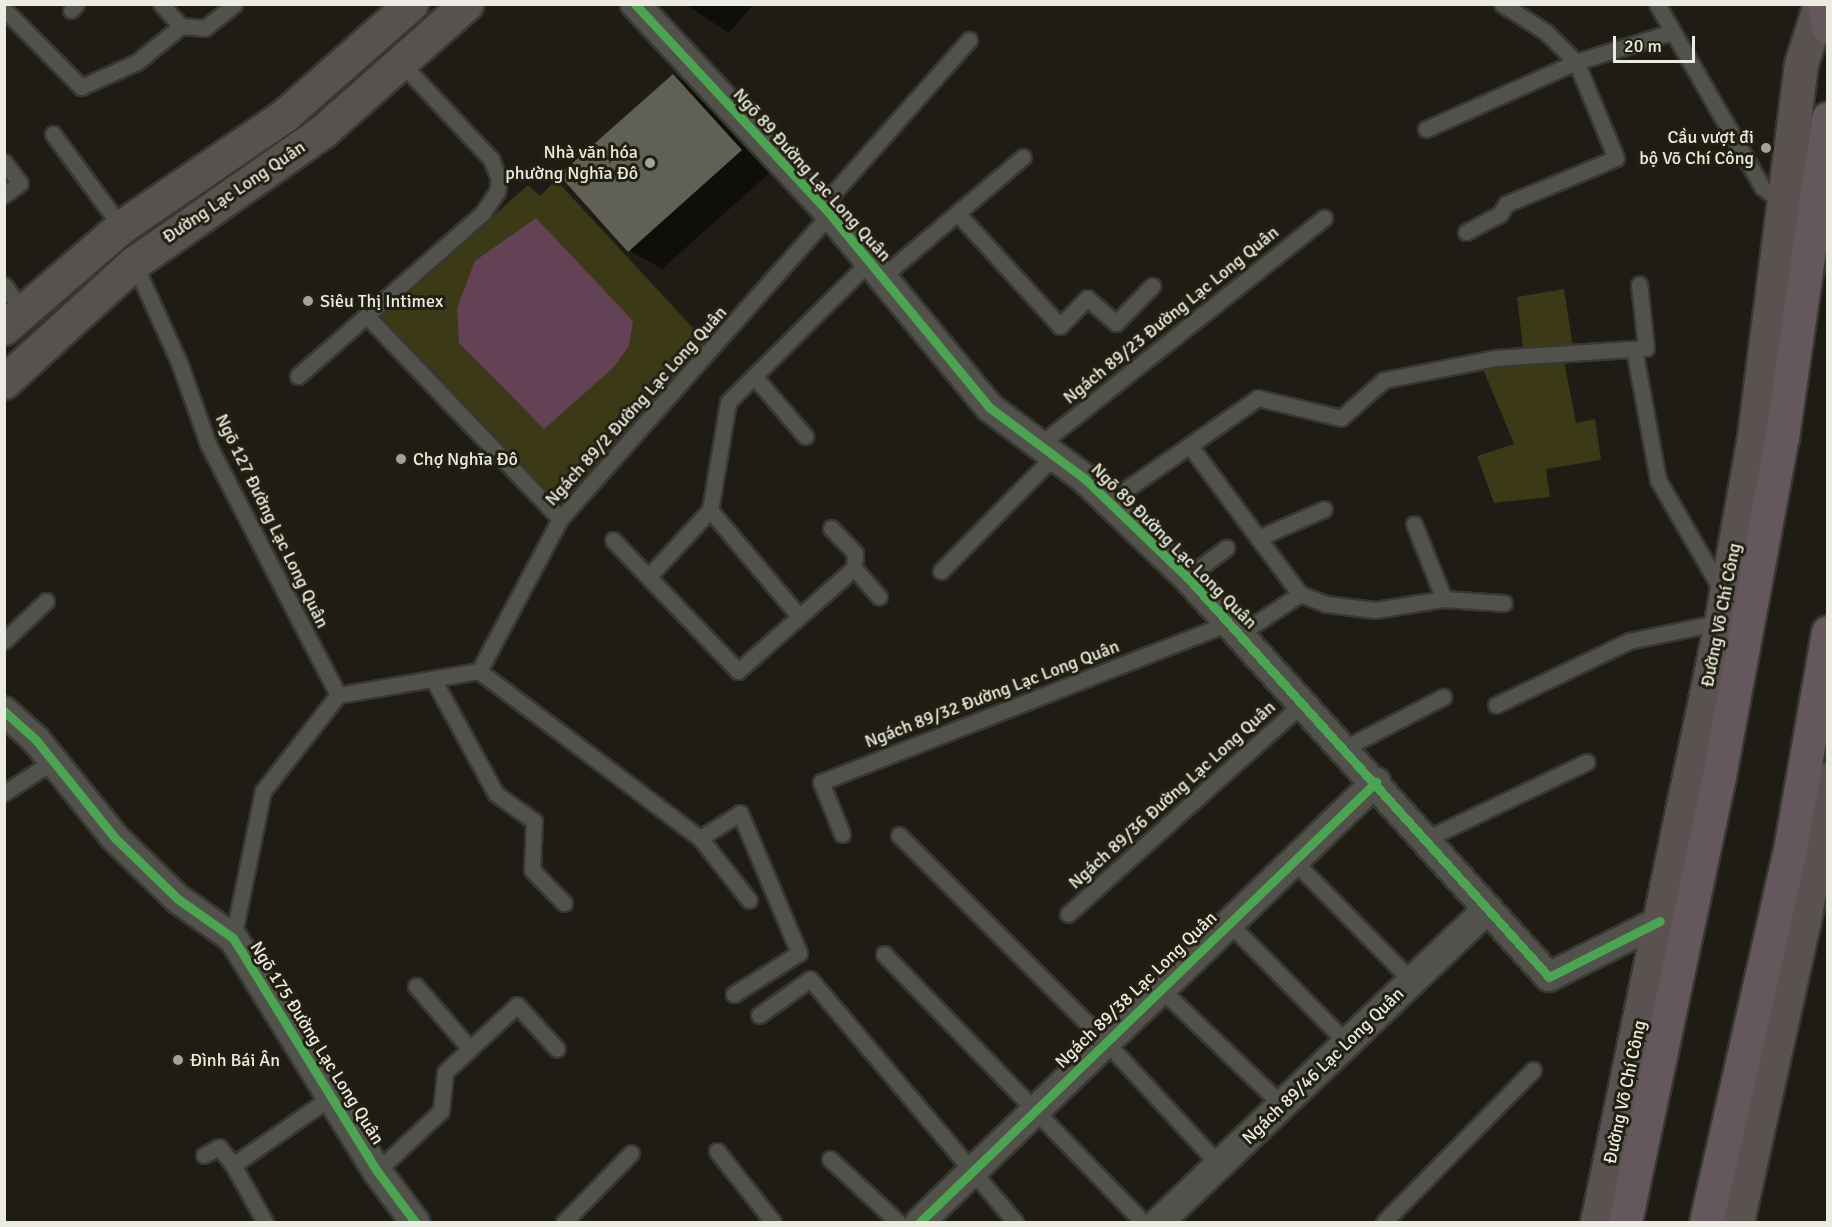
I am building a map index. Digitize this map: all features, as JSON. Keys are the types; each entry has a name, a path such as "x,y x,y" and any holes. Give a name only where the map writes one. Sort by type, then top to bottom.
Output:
{"highway":[{"name":"Đường Võ Chí Công","path":"1822,4 1827,27"},
{"name":"Đường Võ Chí Công","path":"1625,1222 1719,776 1782,437 1827,118"},
{"path":"1706,1222 1791,844 1827,632"}],"main road":[{"name":"Đường Lạc Long Quân","path":"15,321 121,227 285,115 411,4"},
{"name":"Đường Lạc Long Quân","path":"4,382 134,263 181,228 322,132 403,64 466,4"},
{"name":"Đường Võ Chí Công","path":"1597,1222 1723,609 1754,436 1774,196 1801,64 1822,4"},
{"path":"161,199 181,228"},
{"path":"1737,1222 1804,921 1827,779"}],"street":[{"name":"Ngõ 89 Đường Lạc Long Quân","path":"635,4 826,210 989,407 1048,449 1109,501 1186,577 1236,628 1549,976 1660,921"},
{"name":"Ngõ 175 Đường Lạc Long Quân","path":"4,711 52,760 116,838 178,899 233,938 377,1171 415,1222"},
{"name":"Ngách 89/38 Lạc Long Quân","path":"920,1222 1376,782"},
{"name":"Ngách 89/46 Lạc Long Quân","path":"1159,1222 1488,909"}],"lane":[{"path":"161,4 181,26 205,28 235,4"},
{"path":"1466,232 1500,214 1506,204 1616,158 1575,62 1546,32 1502,4"},
{"path":"1657,4 1774,196"},
{"path":"4,9 81,87 136,62 181,26"},
{"path":"1426,129 1575,62 1672,32"},
{"name":"Ngách 89/2 Đường Lạc Long Quân","path":"479,671 560,519 969,40"},
{"path":"298,376 482,214 497,192 491,159 403,64"},
{"path":"53,134 121,227"},
{"path":"649,576 710,510 728,402 754,376 875,270 959,215 1023,157"},
{"path":"4,162 20,183 4,195"},
{"path":"959,215 1060,326 1087,298 1116,323 1152,285"},
{"name":"Ngách 89/23 Đường Lạc Long Quân","path":"941,571 1048,449 1324,218"},
{"name":"Ngõ 127 Đường Lạc Long Quân","path":"134,263 179,362 208,444 338,695"},
{"path":"1109,501 1258,398 1341,418 1384,380 1495,358 1646,348 1639,284"},
{"path":"4,285 15,321"},
{"path":"367,316 560,519"},
{"path":"1496,705 1629,641 1723,609 1658,480 1634,349"},
{"path":"754,376 805,436"},
{"path":"1190,446 1300,594 1326,604 1376,610 1444,599 1504,603"},
{"path":"1258,538 1324,509"},
{"path":"710,510 799,616"},
{"path":"1414,524 1444,599"},
{"path":"831,528 855,553 854,568 879,597"},
{"path":"613,540 738,671 854,568"},
{"path":"1186,577 1226,548"},
{"path":"1236,628 1300,594"},
{"path":"4,641 46,601"},
{"name":"Ngách 89/32 Đường Lạc Long Quân","path":"842,834 821,782 1236,628"},
{"path":"233,938 263,791 338,695 479,671 700,838 749,900"},
{"path":"433,679 496,794 534,821 532,870 564,903"},
{"path":"1343,749 1443,697"},
{"name":"Ngách 89/36 Đường Lạc Long Quân","path":"1068,914 1302,704"},
{"path":"4,793 52,760"},
{"path":"1426,839 1587,762"},
{"path":"700,838 740,813 799,952 734,994"},
{"path":"899,835 1106,1042 1219,1165"},
{"path":"1294,861 1412,981"},
{"path":"1229,923 1347,1043"},
{"path":"884,954 1034,1112 1143,1222"},
{"path":"759,1015 810,978 970,1174 1015,1222"},
{"path":"416,986 470,1049"},
{"path":"1161,989 1282,1106"},
{"path":"377,1171 441,1111 446,1072 517,1005 556,1049"},
{"path":"1384,1222 1533,1071"},
{"path":"233,1165 331,1097"},
{"path":"204,1155 219,1147 233,1165 265,1222"},
{"path":"717,1151 773,1222"},
{"path":"564,1222 631,1152"},
{"path":"830,1159 898,1222"}],"shaded area":[{"path":"556,180 706,342 558,505 378,318 528,185 540,196"},
{"path":"536,218 633,321 629,346 613,368 544,429 459,343 457,308 475,261"},
{"path":"1564,289 1573,347 1562,350 1576,423 1595,419 1601,460 1546,469 1550,497 1494,503 1477,456 1514,444 1478,357 1523,349 1517,297"}],"building":[{"name":"Nhà văn hóa phường Nghĩa Đô","path":"673,74 742,150 628,252 559,175"}],"cycle path":[{"path":"635,4 830,214 989,407 1084,478 1187,577 1549,977 1660,921"},
{"path":"4,711 36,740 115,838 178,899 233,938 377,1171 415,1222"},
{"path":"920,1222 1376,782"}],"place":[{"name":"Cầu vượt đi bộ Võ Chí Công","path":"1766,148"},
{"name":"Nhà văn hóa phường Nghĩa Đô","path":"650,163"},
{"name":"Siêu Thị Intimex","path":"308,301"},
{"name":"Chợ Nghĩa Đô","path":"401,459"},
{"name":"Đình Bái Ân","path":"178,1060"}]}
